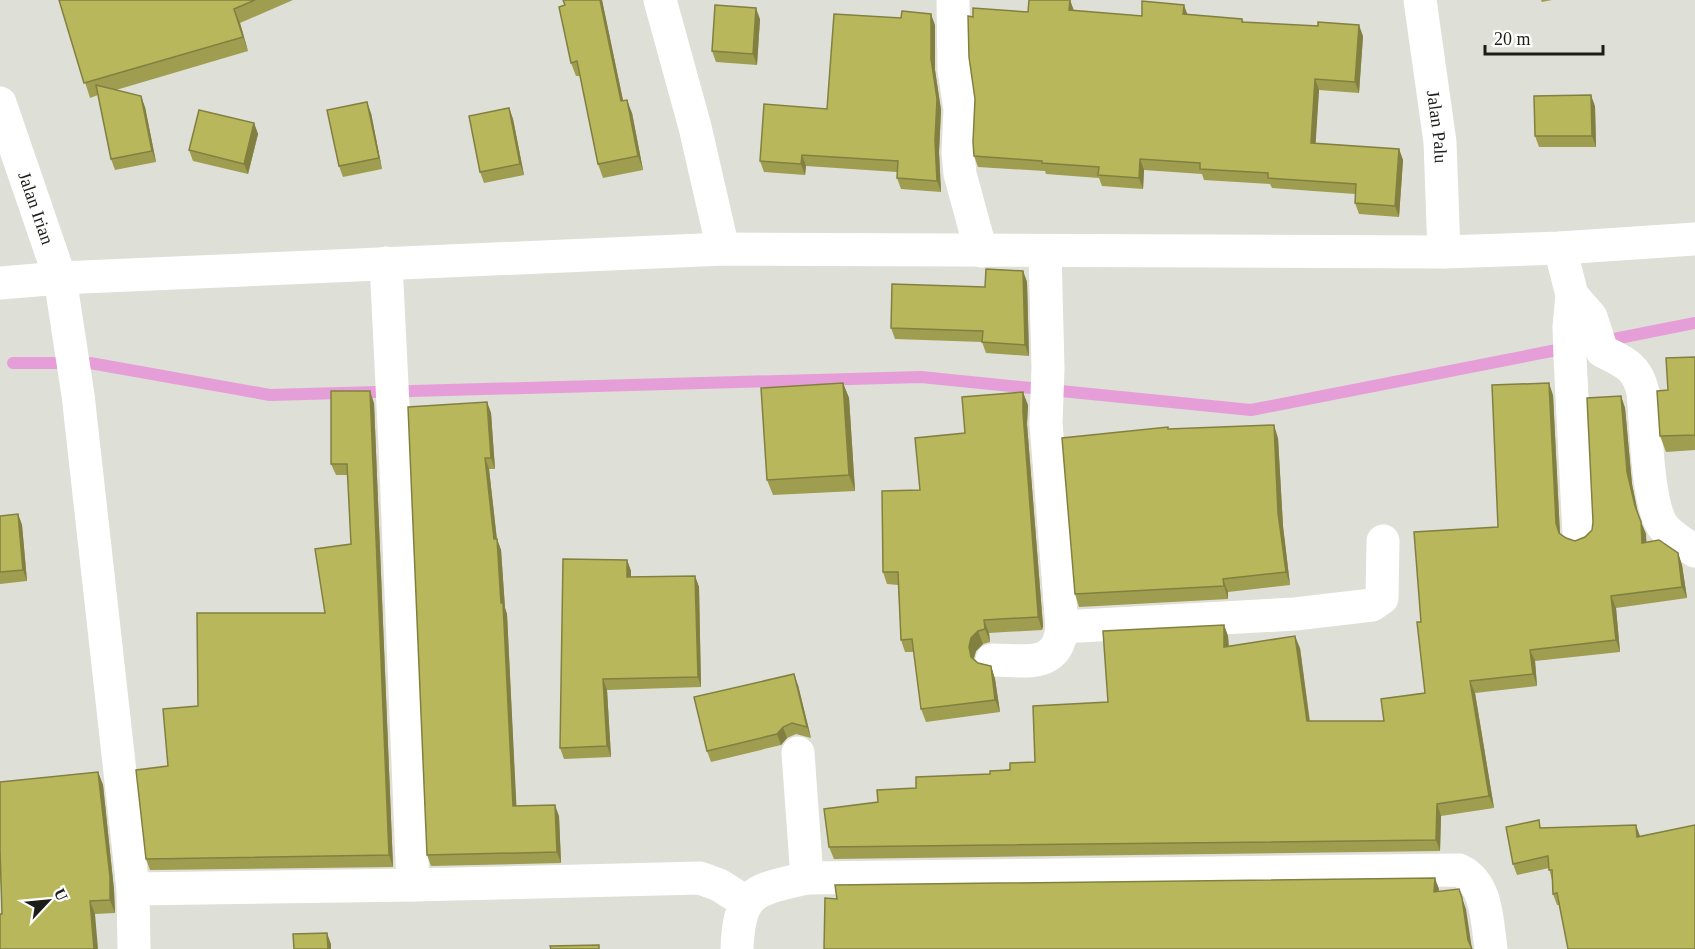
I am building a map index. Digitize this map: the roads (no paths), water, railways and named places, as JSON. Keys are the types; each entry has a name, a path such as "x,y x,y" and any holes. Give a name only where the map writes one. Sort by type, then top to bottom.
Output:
{"street":[{"path":"660,0 695,127 723,249"},
{"path":"953,0 954,70 960,109 958,153 960,174 981,251"},
{"name":"Jalan Palu","path":"1420,0 1440,142 1444,252"},
{"name":"Jalan Irian","path":"0,103 60,278 69,327 133,889 134,949"},
{"path":"0,283 60,278 723,249 1444,252 1560,248 1695,239"},
{"path":"1560,248 1575,324 1580,534"},
{"path":"992,660 1031,660 1047,657 1056,650 1061,640 1062,627 1046,423 1048,368 1046,251"},
{"path":"386,263 413,885"},
{"path":"1575,324 1602,351 1629,366 1639,378 1643,392 1653,506 1663,526 1682,543 1695,550"},
{"path":"1062,627 1295,614 1372,605 1382,598 1383,541"},
{"path":"798,753 807,878"},
{"path":"737,949 738,929 746,902 763,888 807,878 1459,870 1468,874 1485,904 1491,949"},
{"path":"133,889 700,878 719,885 746,902"}],"waterway":[{"path":"1599,342 1695,323"},
{"path":"13,363 90,363 270,395 921,377 1251,410 1567,348"}]}
